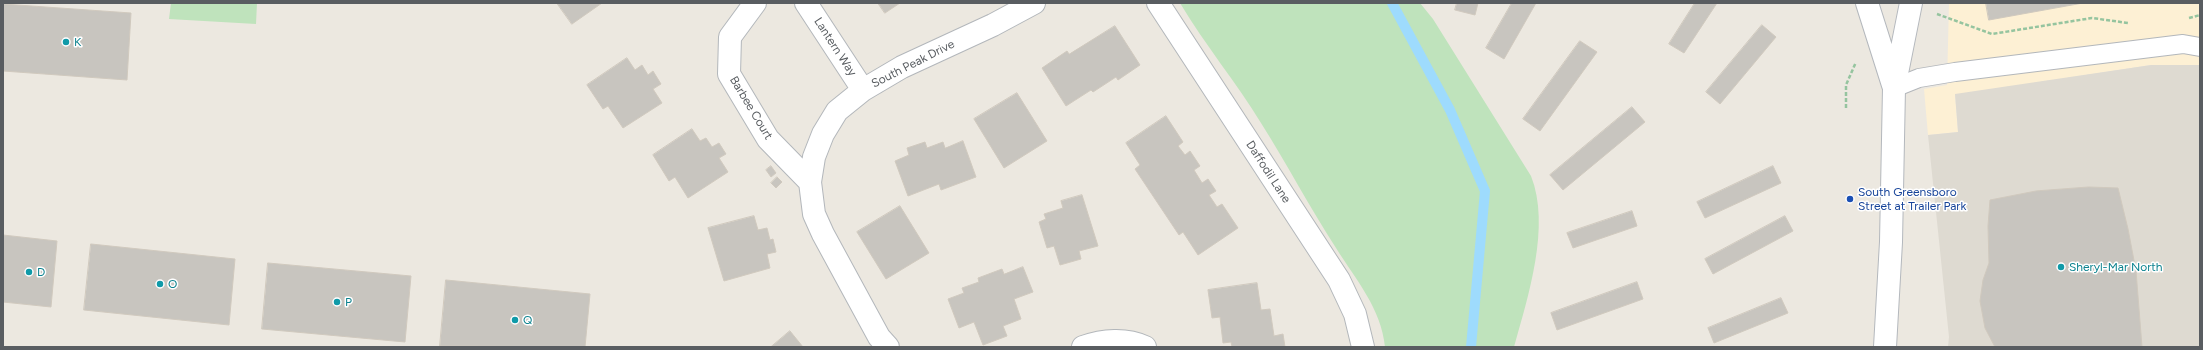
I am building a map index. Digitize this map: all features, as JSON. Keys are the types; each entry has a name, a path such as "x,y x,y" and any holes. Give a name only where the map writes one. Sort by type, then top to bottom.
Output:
{"street":[{"name":"Barbee Court","path":"755,3 730,37 729,74 768,140 810,182"},
{"name":"Lantern Way","path":"806,3 863,90"},
{"name":"South Peak Drive","path":"888,347 879,337 823,234 814,214 810,182 814,157 823,134 837,111 863,90 1006,9 1034,3"},
{"name":"Daffodil Lane","path":"1158,3 1339,280 1354,314 1363,347"},
{"path":"1867,3 1894,88"},
{"path":"1885,347 1892,242 1894,88 1911,5"},
{"path":"1083,347 1107,342 1132,341 1146,347"}],"lane":[{"path":"1894,88 1919,78 1955,72 2183,44 2200,47"}],"path":[{"path":"1911,5 1992,34 2004,34 2092,18 2115,23 2136,23"},
{"path":"2185,18 2200,15"},
{"path":"1846,108 1846,85 1857,60"}],"shaded area":[{"path":"1949,3 2200,3 2200,65 2151,65 1955,95 1958,132 1928,135 1924,89 1947,85"},
{"path":"2151,65 2200,65 2200,347 1948,347 1949,337 1928,135 1958,132 1955,94"}],"green space":[{"path":"171,3 257,3 256,24 169,19"},
{"path":"1180,3 1420,3 1433,19 1531,176 1537,196 1539,217 1535,262 1531,284 1514,347 1385,347 1383,333 1373,307 1366,295 1326,233 1271,139"}],"building":[{"path":"557,3 602,3 572,24"},
{"path":"878,3 900,3 885,13"},
{"path":"1457,3 1478,3 1475,15 1455,10"},
{"path":"1512,3 1536,3 1504,59 1486,48"},
{"path":"1695,3 1717,3 1684,53 1669,44"},
{"path":"1986,3 2083,3 1989,20"},
{"name":"K","path":"3,4 131,13 127,80 3,71"},
{"path":"1762,25 1776,37 1720,104 1706,92"},
{"path":"1115,26 1140,65 1118,80 1116,77 1093,92 1091,90 1066,106 1042,68 1067,51 1069,54"},
{"path":"1580,41 1597,52 1540,131 1523,119"},
{"path":"627,58 635,70 642,65 648,75 653,71 661,84 653,89 662,103 623,128 608,106 603,109 587,85"},
{"path":"1017,93 1047,141 1004,168 974,119"},
{"path":"1632,107 1645,122 1563,190 1550,175"},
{"path":"1166,116 1183,142 1178,146 1185,155 1190,151 1200,166 1194,170 1202,183 1208,179 1216,191 1209,195 1217,207 1222,204 1238,228 1198,255 1183,232 1179,235 1135,169 1140,165 1126,143"},
{"path":"692,129 700,141 706,138 712,147 719,143 726,154 719,158 728,172 688,198 675,177 669,181 653,155"},
{"path":"963,141 976,177 941,190 939,184 908,196 895,161 909,155 907,148 925,142 927,148 943,142 945,148"},
{"path":"771,166 776,173 771,177 766,170"},
{"path":"1773,166 1781,183 1705,218 1697,202"},
{"path":"777,177 782,182 776,188 771,183"},
{"name":"Sheryl-Mar North","path":"2089,187 2118,188 2136,271 2142,347 1995,347 1985,328 1980,301 1983,280 1989,263 1988,226 1990,200 2036,191"},
{"path":"1082,195 1098,246 1079,251 1081,259 1060,265 1054,246 1047,248 1039,222 1046,219 1044,214 1063,208 1061,201"},
{"path":"900,206 929,253 886,279 857,232"},
{"path":"1632,211 1637,226 1573,248 1567,233"},
{"path":"754,216 758,230 767,228 770,240 773,239 776,252 767,254 770,268 724,281 708,228"},
{"path":"1785,216 1793,231 1713,274 1705,259"},
{"name":"D","path":"3,235 57,241 51,307 3,302"},
{"name":"O","path":"91,244 235,259 229,325 84,310"},
{"name":"P","path":"268,263 411,276 405,342 262,329"},
{"path":"1023,267 1033,292 1014,299 1021,319 1003,326 1007,336 983,345 974,322 959,328 948,299 964,293 962,288 979,282 978,278 1002,269 1004,274"},
{"name":"Q","path":"446,280 590,294 585,347 440,346"},
{"path":"1637,282 1643,299 1557,330 1551,313"},
{"path":"1257,283 1261,310 1270,309 1274,336 1283,334 1285,347 1232,347 1231,342 1223,343 1220,317 1212,318 1208,290"},
{"path":"1781,298 1788,313 1714,343 1708,328"},
{"path":"790,331 803,347 771,347"}],"waterway":[{"path":"1392,3 1450,110 1485,191 1471,347"}],"place":[{"name":"K","path":"66,42"},
{"name":"South Greensboro Street at Trailer Park","path":"1850,199"},
{"name":"Sheryl-Mar North","path":"2061,267"},
{"name":"D","path":"29,272"},
{"name":"O","path":"160,284"},
{"name":"P","path":"337,302"},
{"name":"Q","path":"515,320"}]}
